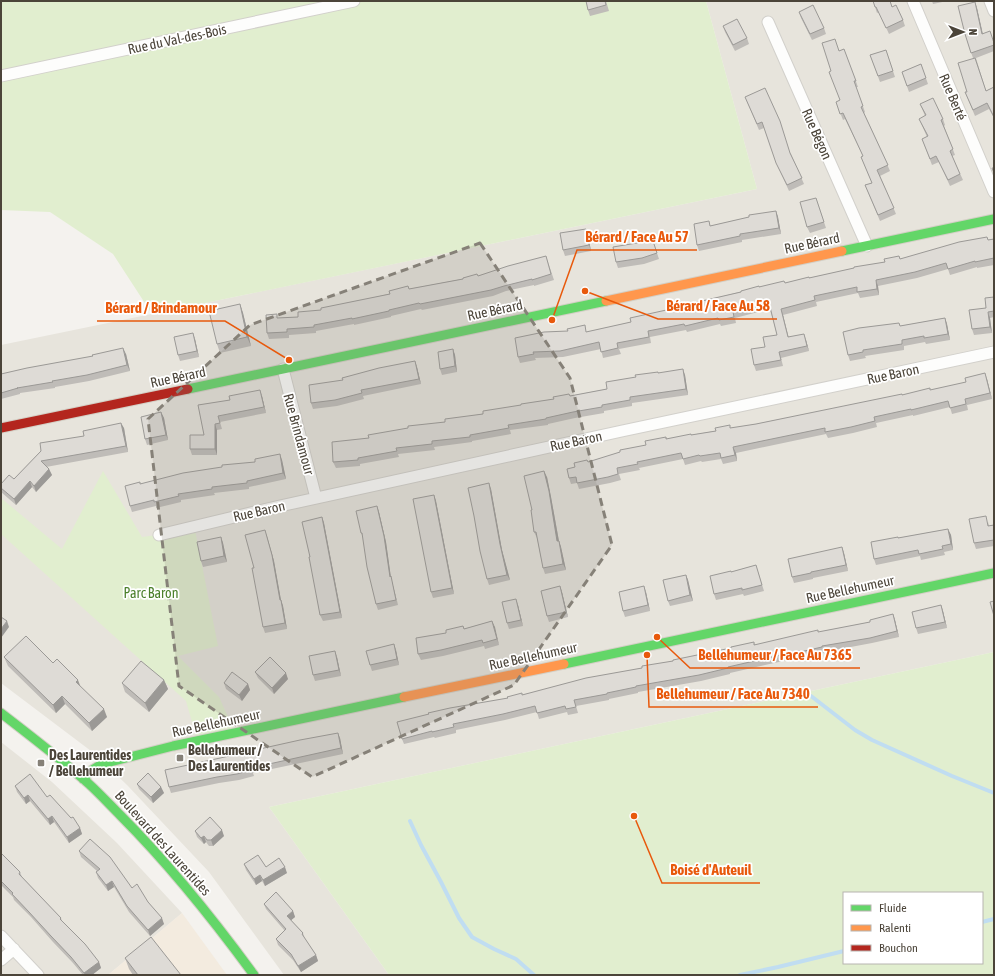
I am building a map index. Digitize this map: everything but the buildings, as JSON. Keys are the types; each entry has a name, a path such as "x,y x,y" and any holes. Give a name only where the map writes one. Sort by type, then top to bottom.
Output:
{"street":[{"name":"Rue du Val-des-Bois","path":"1,76 354,1"},
{"name":"Rue Berté","path":"912,1 994,192"},
{"path":"990,1 994,11"},
{"name":"Rue Bégon","path":"768,22 867,246"},
{"name":"Rue Bérard","path":"1,428 994,219"},
{"name":"Rue Baron","path":"159,535 316,498 994,352"},
{"name":"Rue Brindamour","path":"283,369 316,498"},
{"name":"Rue Bellehumeur","path":"84,779 90,772 102,764 172,746 994,573"},
{"name":"Boulevard des Laurentides","path":"1,713 56,755 84,779 142,838 180,880 254,975"},
{"path":"1,936 38,975"},
{"path":"1,960 14,949"}],"highlighted area":[{"path":"480,243 570,378 612,545 514,685 312,777 179,686 148,419 250,325"}],"shaded area":[{"path":"706,1 994,1 994,652 269,807 389,975 284,975 209,872 128,786 95,754 1,683 1,345 757,189"},
{"path":"1,742 52,782 117,843 182,913 108,975 1,975"},
{"path":"182,913 227,975 108,975"}],"green space":[{"path":"1,1 706,1 757,189 152,314 113,254 50,212 1,210"},
{"name":"Parc Baron","path":"103,471 142,537 195,530 218,646 178,656 219,697 233,728 196,736 186,701 1,534 1,498 62,549"},
{"path":"994,652 994,975 389,975 269,807"}],"waterway":[{"path":"811,696 855,730 872,740 994,793"},
{"path":"410,821 459,918 472,937 516,959 534,975"},
{"path":"983,922 994,919"},
{"path":"740,975 843,951"}],"traffic: fast":[{"path":"842,251 994,219"},
{"path":"188,389 606,301"},
{"path":"564,664 994,573"},
{"path":"83,779 92,770 102,764 173,746 404,697"},
{"path":"1,713 89,784 139,835 157,854 223,933 254,975"}],"traffic: slow":[{"path":"606,301 842,251"},
{"path":"404,697 564,664"}],"traffic: jam":[{"path":"1,428 188,389"}],"place":[{"name":"Bérard / Face Au 58","path":"585,291"},
{"name":"Bérard / Face Au 57","path":"552,320"},
{"name":"Bérard / Brindamour","path":"289,360"},
{"name":"Bellehumeur / Face Au 7365","path":"657,637"},
{"name":"Bellehumeur / Face Au 7340","path":"647,655"},
{"name":"Bellehumeur / Des Laurentides","path":"180,758"},
{"name":"Des Laurentides / Bellehumeur","path":"41,763"},
{"name":"Boisé d'Auteuil","path":"634,816"}]}
